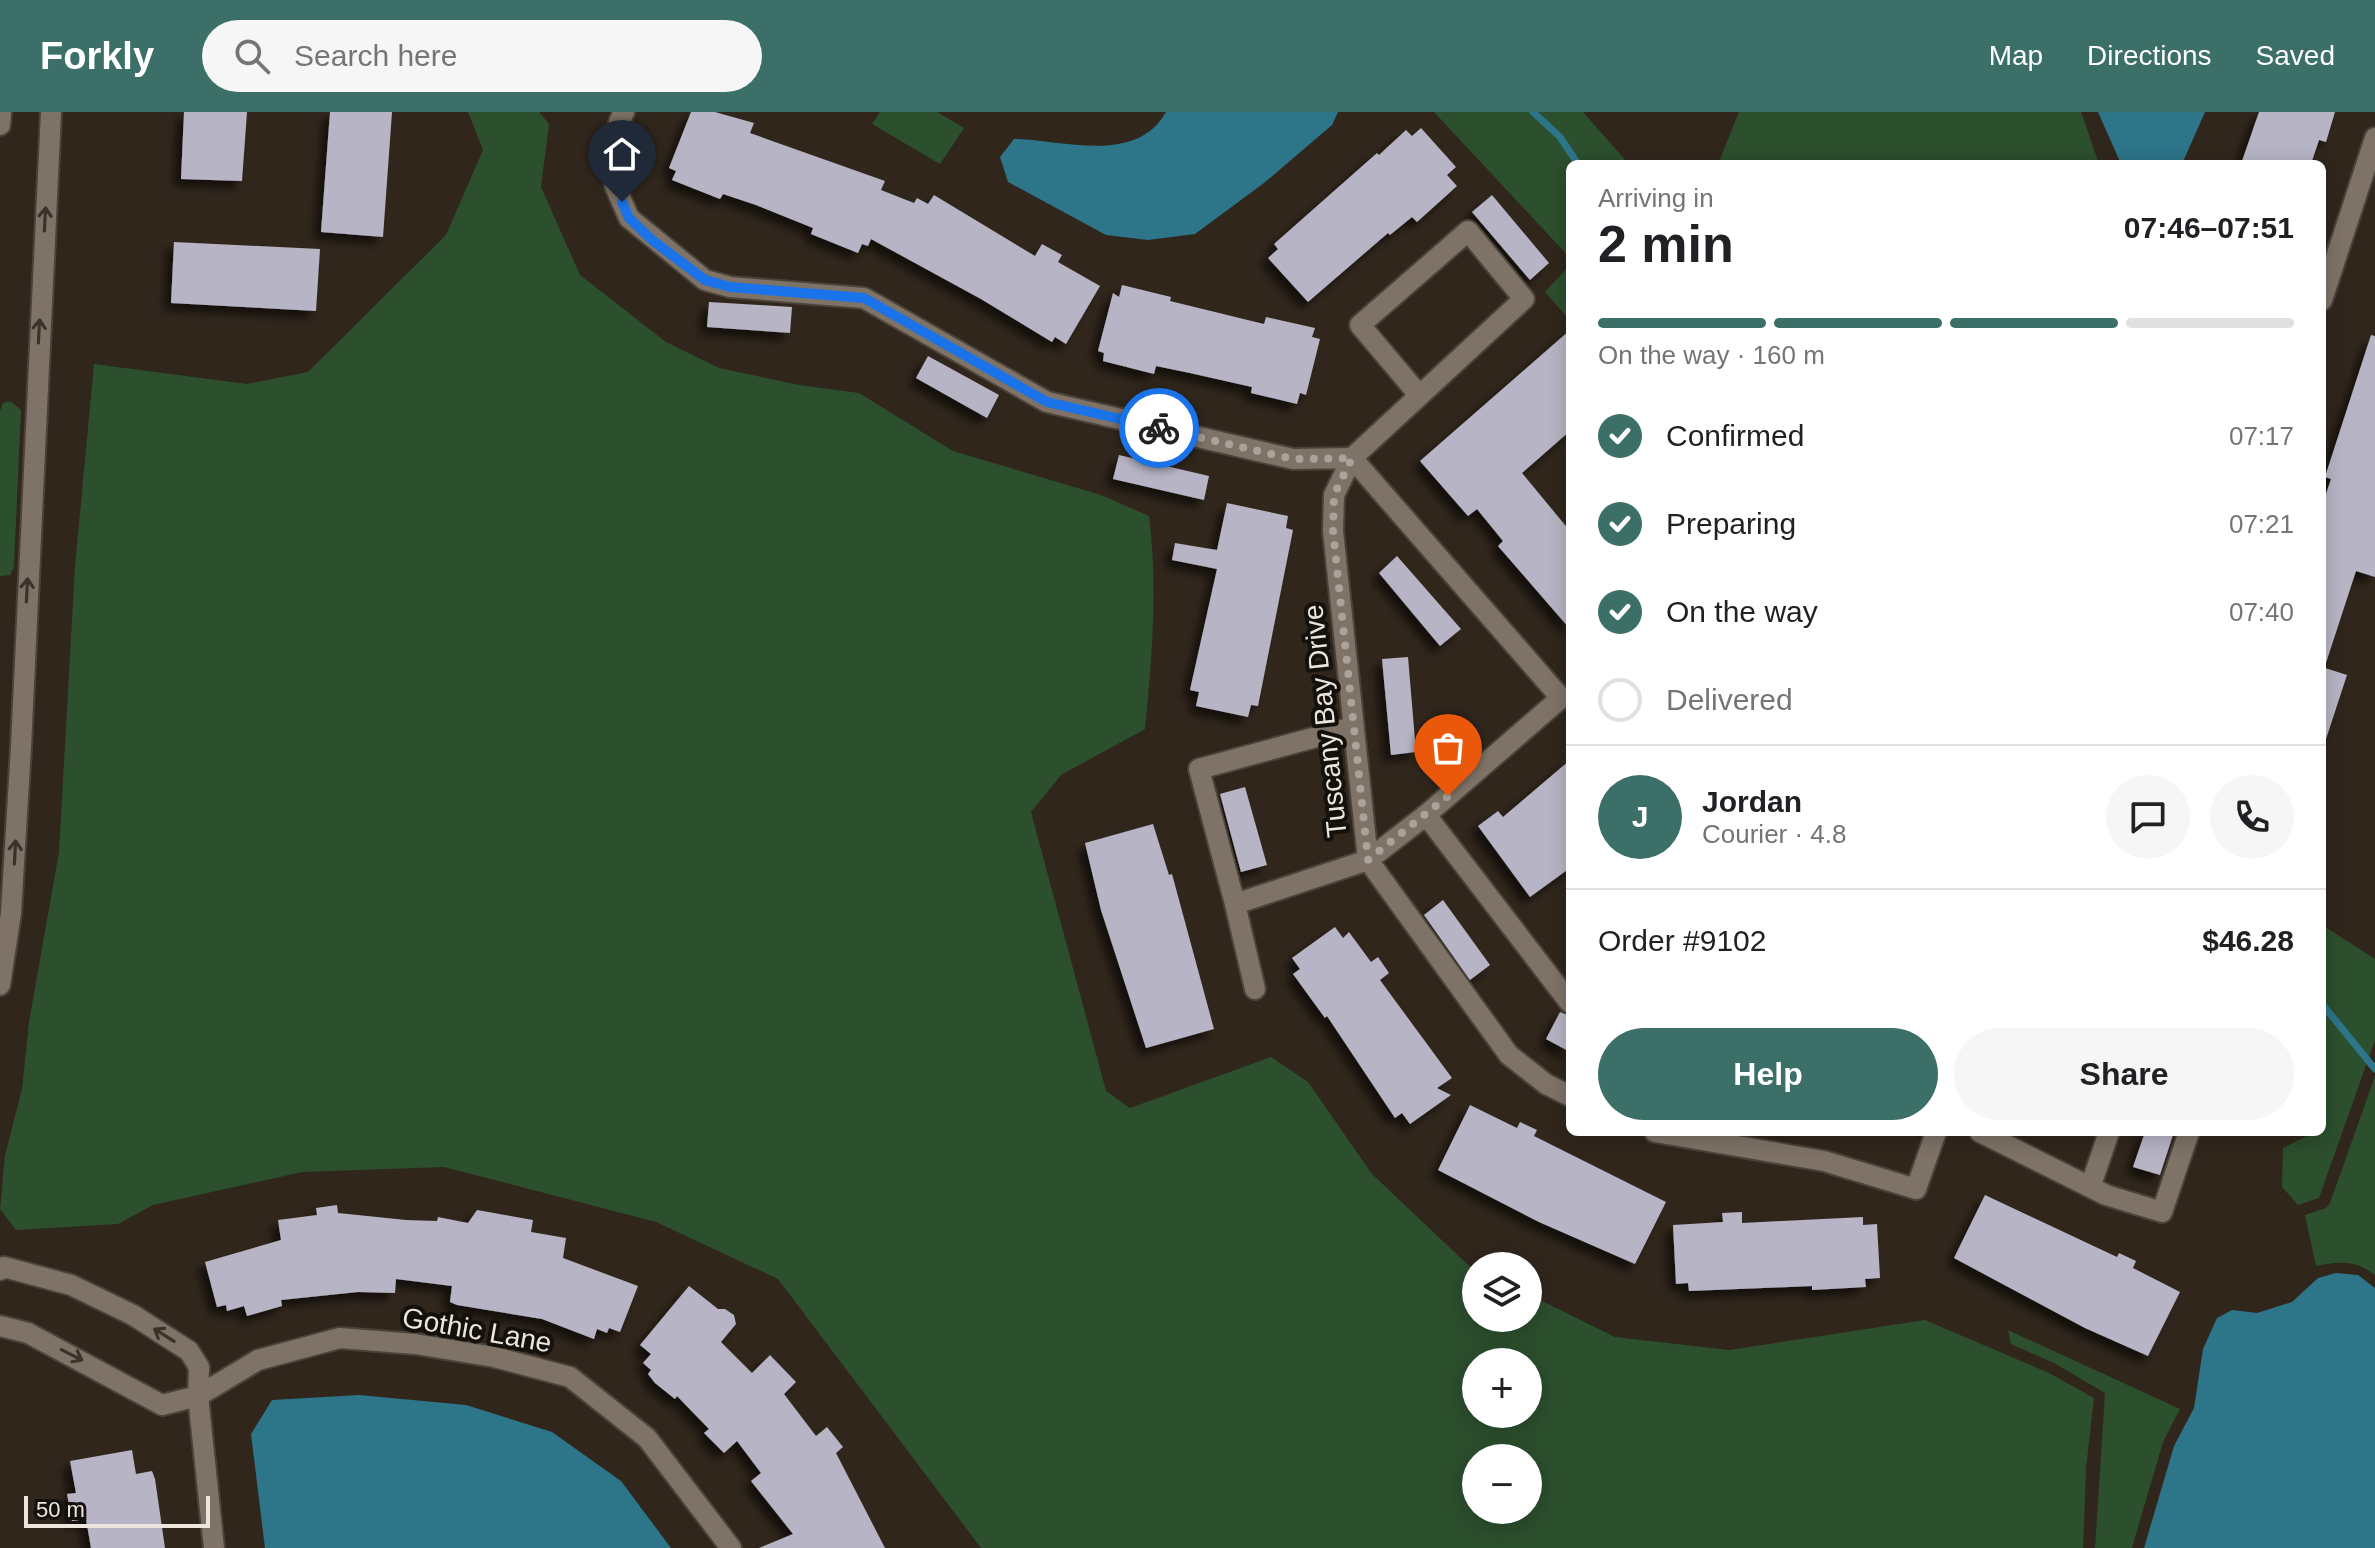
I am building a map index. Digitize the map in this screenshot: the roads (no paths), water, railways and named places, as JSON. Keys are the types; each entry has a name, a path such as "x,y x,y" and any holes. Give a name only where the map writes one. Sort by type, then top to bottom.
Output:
{"street":[{"path":"0,125 1,112"},
{"path":"0,985 12,898 51,112"},
{"path":"625,115 613,154 615,186 629,218 705,280 730,287 864,298 1047,402 1293,459 1352,458 1561,698 1426,815 1368,860 1235,904"},
{"path":"2326,288 2375,138"},
{"name":"Tuscany Bay Drive","path":"1419,395 1360,325 1468,231 1524,299 1352,458 1334,495 1333,531 1368,860 1509,1055 1546,1084 1566,1094"},
{"path":"1255,989 1199,769 1353,727"},
{"path":"1426,815 1566,998"},
{"path":"1678,1136 1824,1161 1916,1189 1935,1136"},
{"path":"1988,1136 2106,1195 2162,1212 2188,1136"},
{"path":"2091,1185 2108,1136"},
{"path":"0,1270 4,1267 71,1285 133,1315 189,1351 199,1367 198,1396 214,1548"},
{"name":"Gothic Lane","path":"0,1326 28,1333 162,1405 198,1396 258,1360 340,1338 415,1344 494,1357 570,1377 647,1438 695,1496 731,1548"}],"water":[{"path":"1166,112 1338,112 1332,125 1264,183 1195,234 1148,240 1106,235 1008,182 1000,157 1014,139 1076,145 1118,144 1137,139 1153,128"},
{"path":"2098,112 2205,112 2184,160 2119,160"},
{"path":"2336,1273 2358,1275 2375,1288 2375,1548 2144,1548 2174,1446 2194,1408 2203,1349 2217,1318 2232,1310 2257,1313 2292,1302 2318,1278"},
{"path":"359,1395 466,1405 552,1432 621,1481 671,1548 265,1548 251,1434 272,1400"}],"waterway":[{"path":"1533,112 1560,137 1575,160"},
{"path":"2326,1009 2375,1069"}]}
